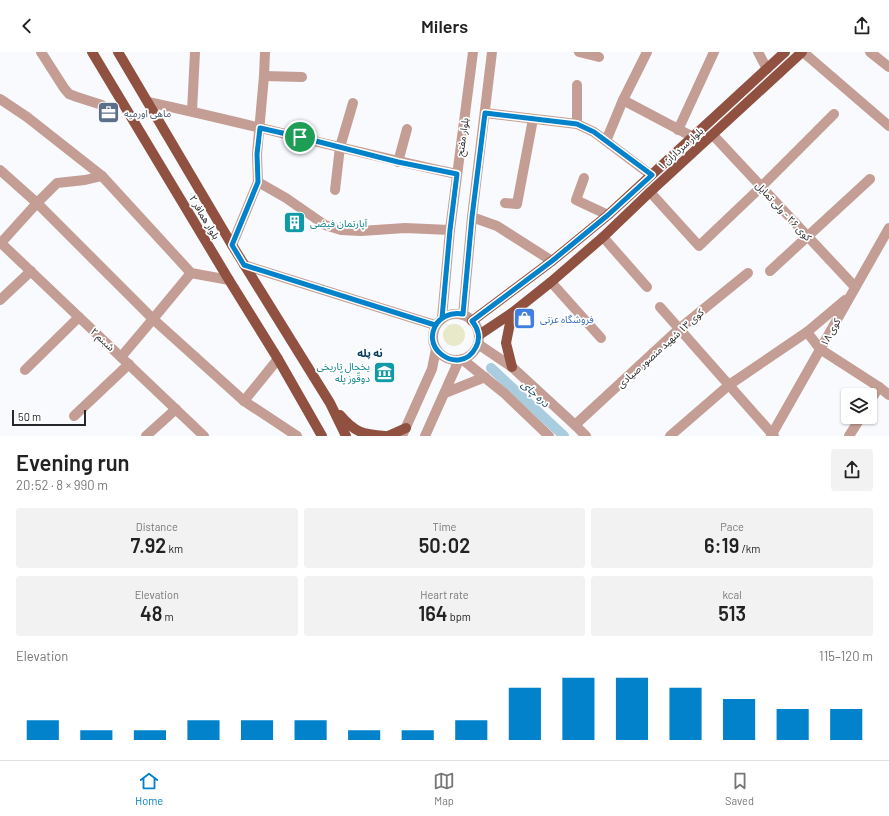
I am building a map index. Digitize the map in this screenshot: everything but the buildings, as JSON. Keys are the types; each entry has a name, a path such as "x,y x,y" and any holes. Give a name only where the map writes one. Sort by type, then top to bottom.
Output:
{"main road":[{"name":"بلوار همافر ۲","path":"92,52 278,359 322,436"},
{"name":"بلوار سرداران ۱","path":"472,321 552,261 608,215 785,52"},
{"name":"بلوار سرداران ۱","path":"478,340 551,282 603,236 803,52"},
{"name":"بلوار همافر ۲","path":"122,55 232,245 330,403 346,436"},
{"path":"512,313 506,343 512,367"},
{"path":"330,403 348,425 358,431 373,435 386,436 404,432"}],"street":[{"path":"42,52 69,94 102,105"},
{"path":"192,111 195,52"},
{"path":"232,245 258,182 257,154 265,52"},
{"name":"بلوار مفتح","path":"439,321 473,52"},
{"name":"بلوار مفتح","path":"463,314 472,217 492,52"},
{"path":"579,52 599,57"},
{"path":"606,141 623,100 647,52"},
{"path":"678,130 714,52"},
{"path":"758,52 767,69"},
{"path":"803,52 889,126"},
{"path":"870,52 889,67"},
{"path":"264,76 302,77"},
{"path":"577,85 577,124"},
{"path":"0,99 27,117 102,176 191,273 229,280"},
{"path":"623,100 692,137"},
{"path":"148,102 192,111 398,162 457,174"},
{"path":"335,190 340,147 353,102"},
{"path":"485,113 577,124 594,132 652,175"},
{"path":"650,192 699,246 834,114"},
{"path":"505,203 517,204 533,119"},
{"path":"398,162 407,130"},
{"name":"کوی ۲۶ - ولی تمایل","path":"713,135 855,287"},
{"path":"0,170 37,203 153,319 244,401 297,436"},
{"path":"0,243 57,183 85,180 102,176"},
{"path":"584,178 576,200 608,215"},
{"path":"770,271 870,179"},
{"path":"258,182 286,198 325,225 341,230 361,231 405,228 450,230"},
{"path":"472,217 498,226 552,261"},
{"name":"کوی ۱۸","path":"772,436 889,228"},
{"path":"603,236 648,287"},
{"name":"شبنم ۲","path":"0,243 204,436"},
{"path":"244,265 439,321"},
{"path":"0,300 31,271"},
{"path":"121,356 191,273"},
{"name":"کوی ۱۳ شهید منصور صیادی","path":"575,425 679,329 748,273"},
{"path":"551,282 601,338"},
{"path":"670,436 729,385 807,332 850,296"},
{"path":"660,307 772,436"},
{"path":"452,314 463,314 472,321 476,325 478,340 475,350 470,355 460,360 453,360 439,353 433,341 433,333 439,321 452,314"},
{"path":"25,370 79,318"},
{"path":"807,332 820,349 886,391 877,397"},
{"path":"478,340 512,367 586,436"},
{"path":"404,432 432,369 436,348"},
{"path":"244,401 278,359"},
{"path":"460,360 504,392 549,436"},
{"path":"425,436 460,360"},
{"path":"74,416 129,364"},
{"path":"445,393 485,377"},
{"path":"146,436 176,409"},
{"path":"849,436 856,424"}],"green space":[{"path":"454,324 462,327 465,335 462,343 454,346 446,343 443,335 446,327"}],"waterway":[{"name":"دره چای","path":"491,368 564,436"}],"place":[{"name":"ماهی اورمیه","path":"109,113"},
{"name":"آپارتمان فیضی","path":"295,223"},
{"name":"فروشگاه عزتی","path":"525,319"},
{"name":"یخچال تاریخی دوقّوز پلّه","path":"385,372"}],"district":[{"name":"نه پله","path":"370,352"}],"route":[{"path":"300,137 260,128 257,154 258,182 232,245 244,265 435,325 447,315 458,313 463,314 472,217 485,113 577,124 594,132 652,175 608,215 552,261 472,321 478,330 478,344 470,355 462,359 453,360 448,359 439,353 433,341 433,333 435,325 442,318 457,174 398,162 300,137"}]}
